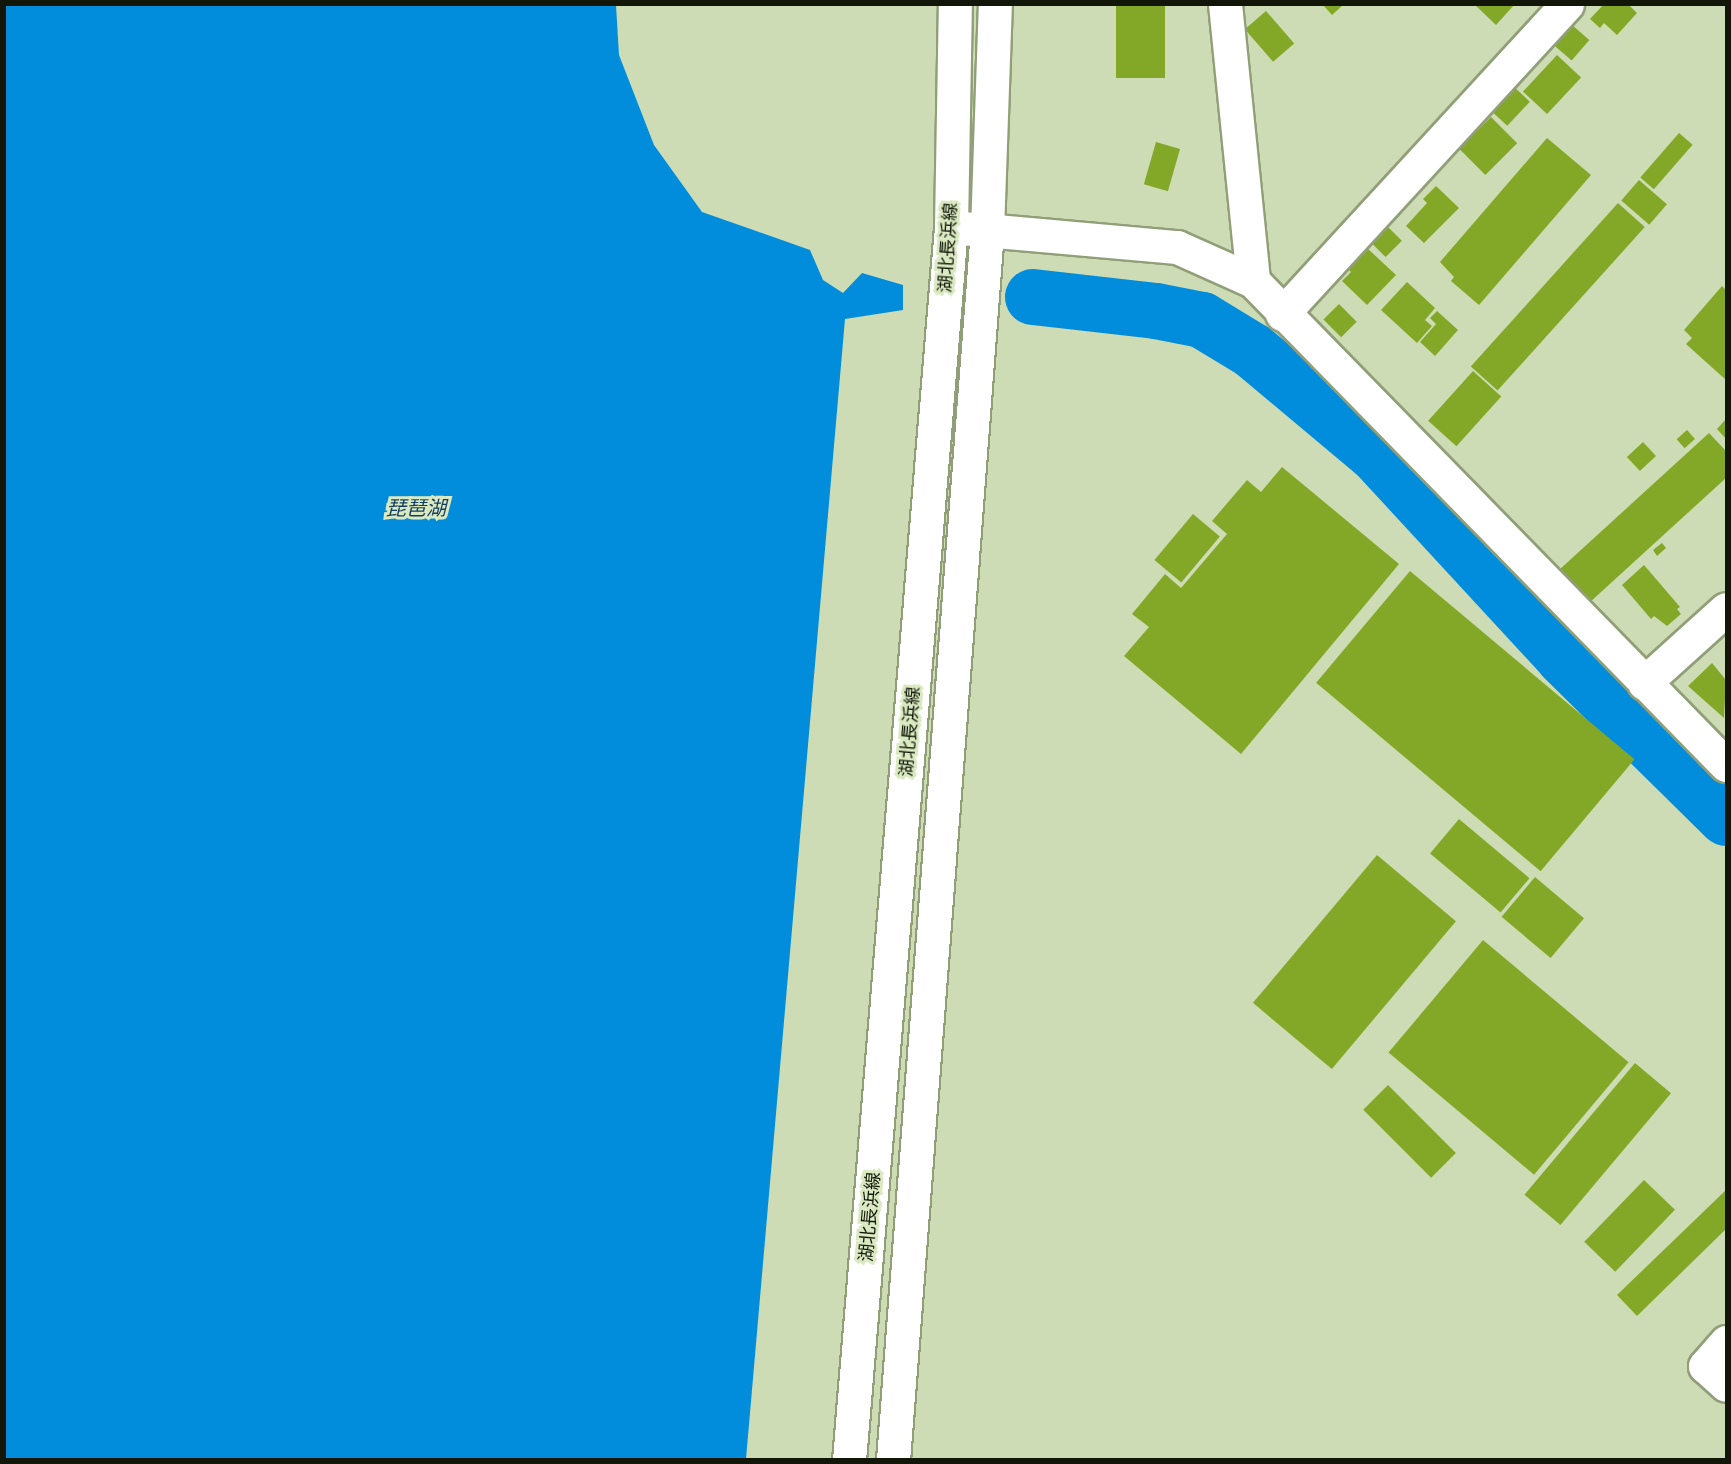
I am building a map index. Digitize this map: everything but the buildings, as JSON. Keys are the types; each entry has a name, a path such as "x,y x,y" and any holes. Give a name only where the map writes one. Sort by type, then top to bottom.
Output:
{"main road":[{"name":"湖北長浜線","path":"849,1460 951,227 955,4"},
{"name":"湖北長浜線","path":"893,1460 987,230 995,4"},
{"path":"1225,4 1253,281"},
{"path":"1282,314 1567,4"},
{"path":"951,227 1177,247 1253,281 1282,314 1726,765"},
{"path":"1644,683 1726,609"},
{"path":"1726,1342 1705,1366 1726,1385"}],"water":[{"name":"琵琶湖","path":"5,4 616,5 619,55 654,145 702,212 810,250 823,280 843,293 862,273 903,285 903,310 845,319 746,1459 5,1459"}],"waterway":[{"path":"1033,297 1156,311 1202,320 1253,351 1377,455 1564,658 1726,818"}]}
